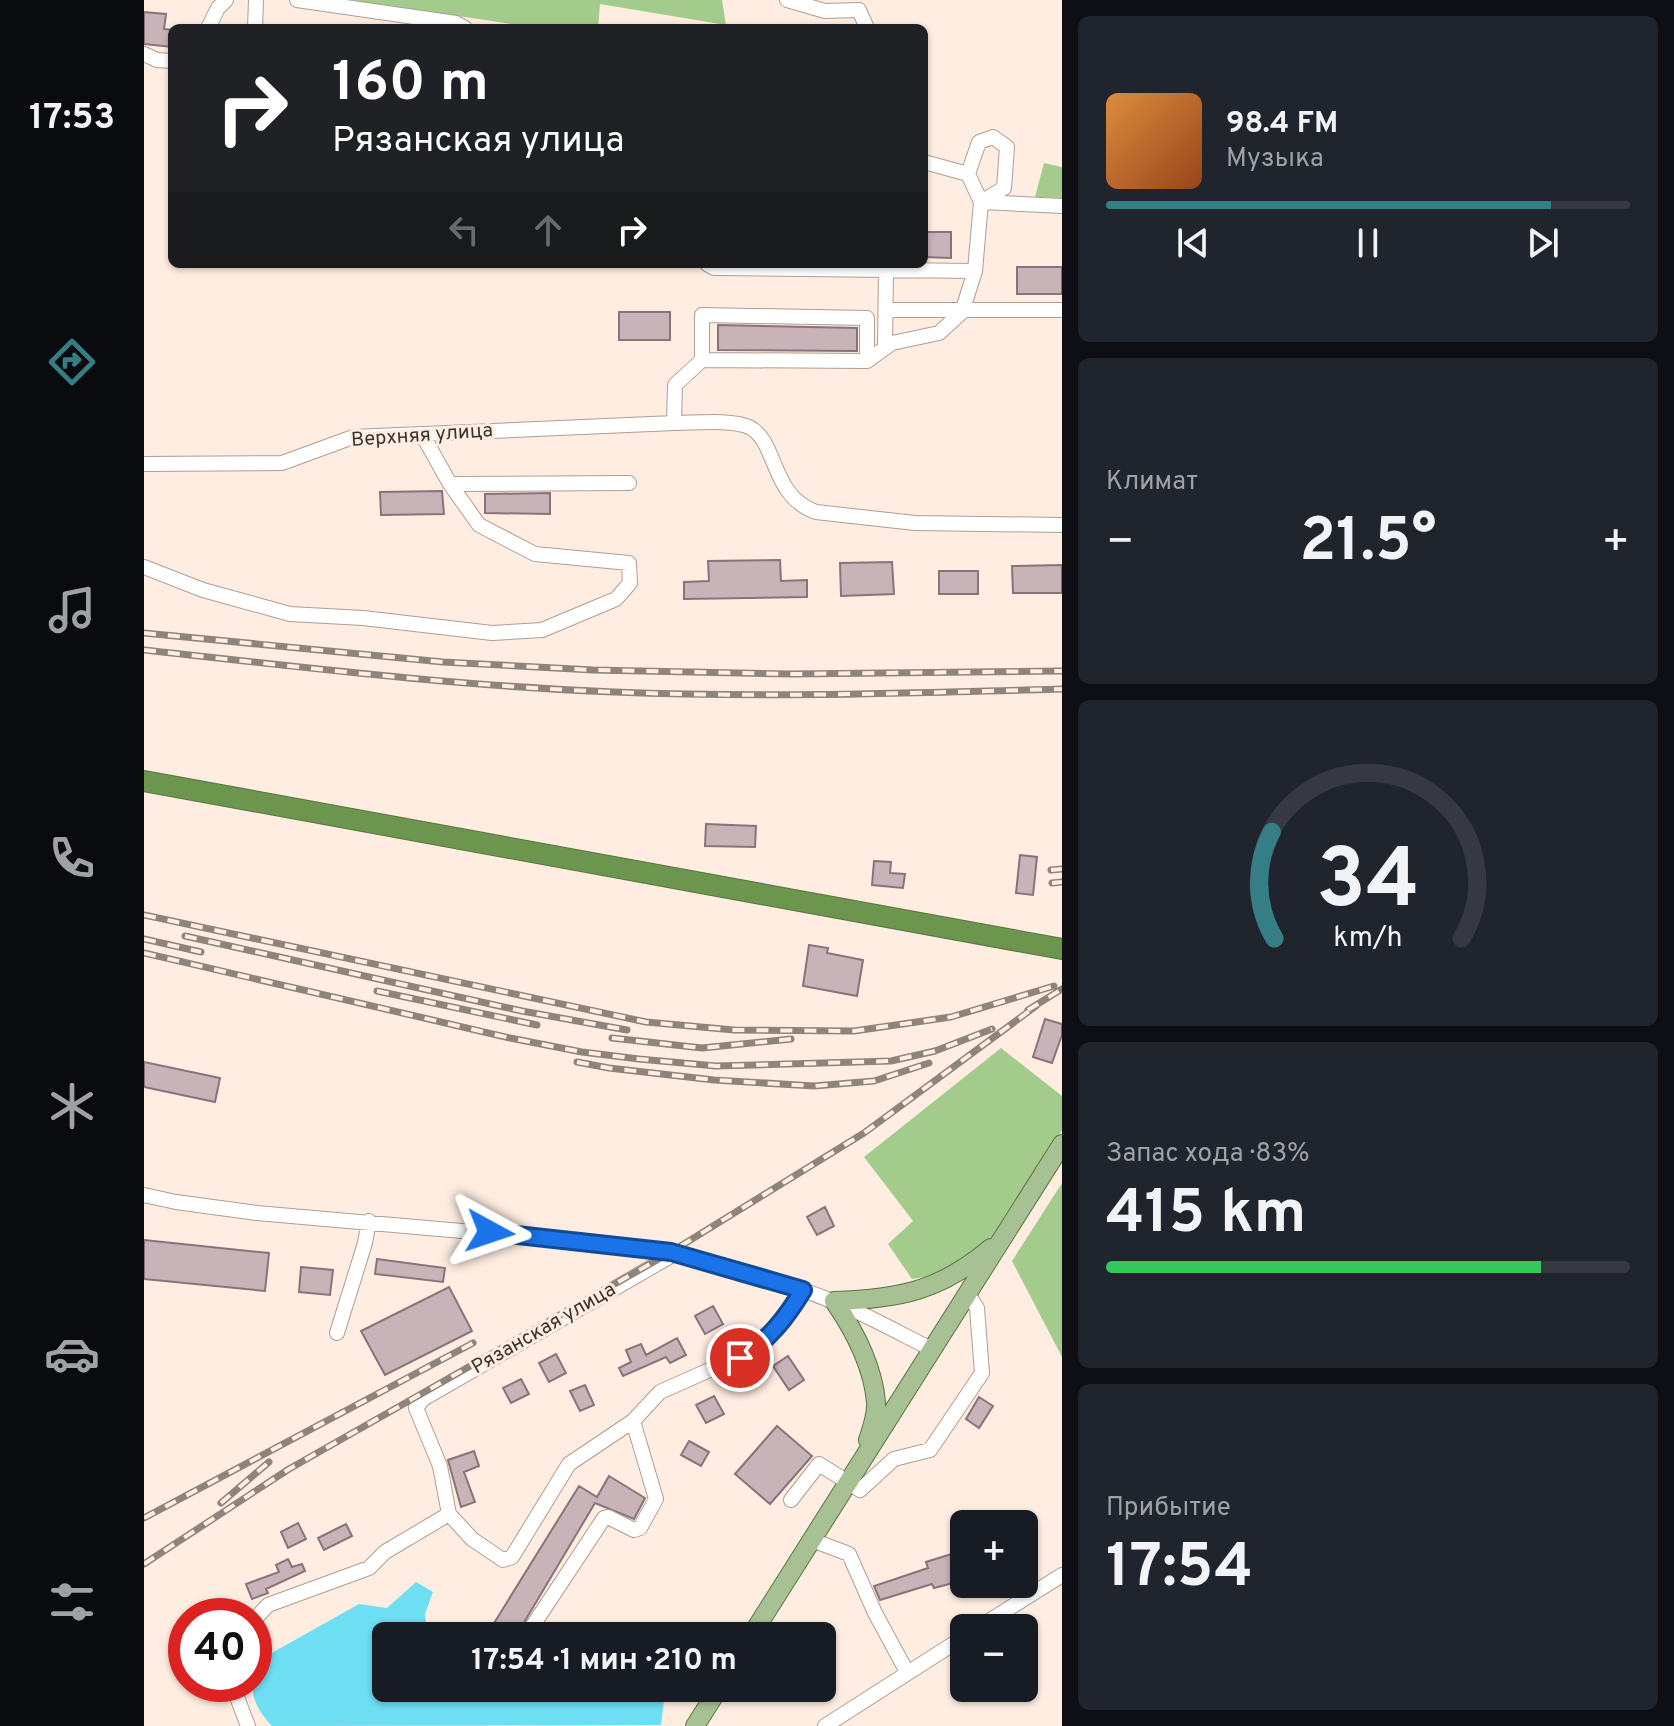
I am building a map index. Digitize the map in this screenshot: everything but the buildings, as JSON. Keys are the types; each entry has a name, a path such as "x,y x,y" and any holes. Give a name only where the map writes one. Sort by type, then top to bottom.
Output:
{"highway":[{"path":"144,781 1062,949"}],"main road":[{"path":"760,1622 1062,1144"},
{"path":"862,1460 874,1424 876,1404 871,1378 855,1337 834,1301 892,1298 941,1283 967,1268 1008,1233"},
{"path":"695,1726 710,1702"}],"street":[{"path":"210,24 226,0"},
{"path":"255,24 256,0"},
{"path":"297,0 458,24"},
{"path":"787,0 825,11 859,10 865,24"},
{"path":"144,54 168,61"},
{"path":"674,423 675,385 702,360 867,361 892,343 939,333 962,312 975,271 981,202 968,174 979,142 993,137 1007,147 1004,188 981,202"},
{"path":"928,163 968,174"},
{"path":"981,202 1062,206"},
{"path":"714,268 975,271"},
{"path":"885,348 886,270"},
{"path":"886,310 1062,310"},
{"path":"702,360 702,315 867,318 867,361"},
{"name":"Верхняя улица","path":"144,464 282,463 353,437 674,423 747,426 759,434 788,493 803,507 816,512 915,523 1062,525"},
{"path":"144,567 203,590 290,614 363,618 492,633 542,630 616,599 630,583 629,563 535,554 479,525 450,484 422,434"},
{"path":"450,484 629,483"},
{"path":"149,1198 257,1213 610,1244 676,1253 834,1301 933,1350"},
{"path":"337,1333 369,1221"},
{"name":"Рязанская улица","path":"449,1514 440,1466 416,1408 423,1399 676,1253"},
{"path":"272,1604 369,1568 385,1552 449,1514 472,1539 503,1560 509,1560 569,1464 633,1421 660,1392 752,1351 785,1320 803,1290"},
{"path":"791,1500 819,1464 860,1490 894,1459 930,1450 982,1373 977,1308 968,1294"},
{"path":"535,1622 604,1518 608,1517 634,1530 640,1528 656,1499 633,1421"},
{"path":"812,1540 849,1554 875,1613 907,1672"},
{"path":"1000,1614 1062,1575"},
{"path":"825,1726 950,1646"},
{"path":"239,1702 248,1726"}],"green space":[{"path":"351,0 722,0 726,24 600,4 598,24 511,24"},
{"path":"1044,163 1062,167 1062,198 1035,197"},
{"path":"1001,1048 1062,1096 1062,1130 1000,1232 947,1273 912,1279 888,1244 913,1221 864,1157"},
{"path":"1062,1183 1062,1357 1012,1261"}],"water":[{"path":"416,1582 433,1592 425,1614 426,1622 372,1622 372,1702 664,1702 661,1725 272,1726 256,1702 272,1702 272,1653 359,1604 387,1608"}],"railway":[{"path":"144,633 443,662 593,670 792,674 1062,671"},
{"path":"144,650 437,681 614,692 782,695 1062,689"},
{"path":"1051,870 1062,869"},
{"path":"1052,883 1062,882"},
{"path":"144,915 646,1022 734,1030 854,1031 951,1017 1054,986"},
{"path":"185,936 522,1011 627,1030"},
{"path":"144,939 201,952"},
{"path":"144,953 510,1038 582,1052 716,1066 891,1061 935,1051 992,1029"},
{"path":"1028,1010 1062,989"},
{"path":"377,991 537,1025"},
{"path":"144,1564 289,1469 671,1252 864,1133 1036,1006"},
{"path":"612,1038 702,1048 791,1039"},
{"path":"577,1062 714,1080 814,1086 874,1081 929,1063"},
{"path":"144,1518 473,1343"},
{"path":"221,1503 269,1462"}],"route":[{"path":"490,1232 671,1252 803,1290 785,1320 740,1358"}]}
